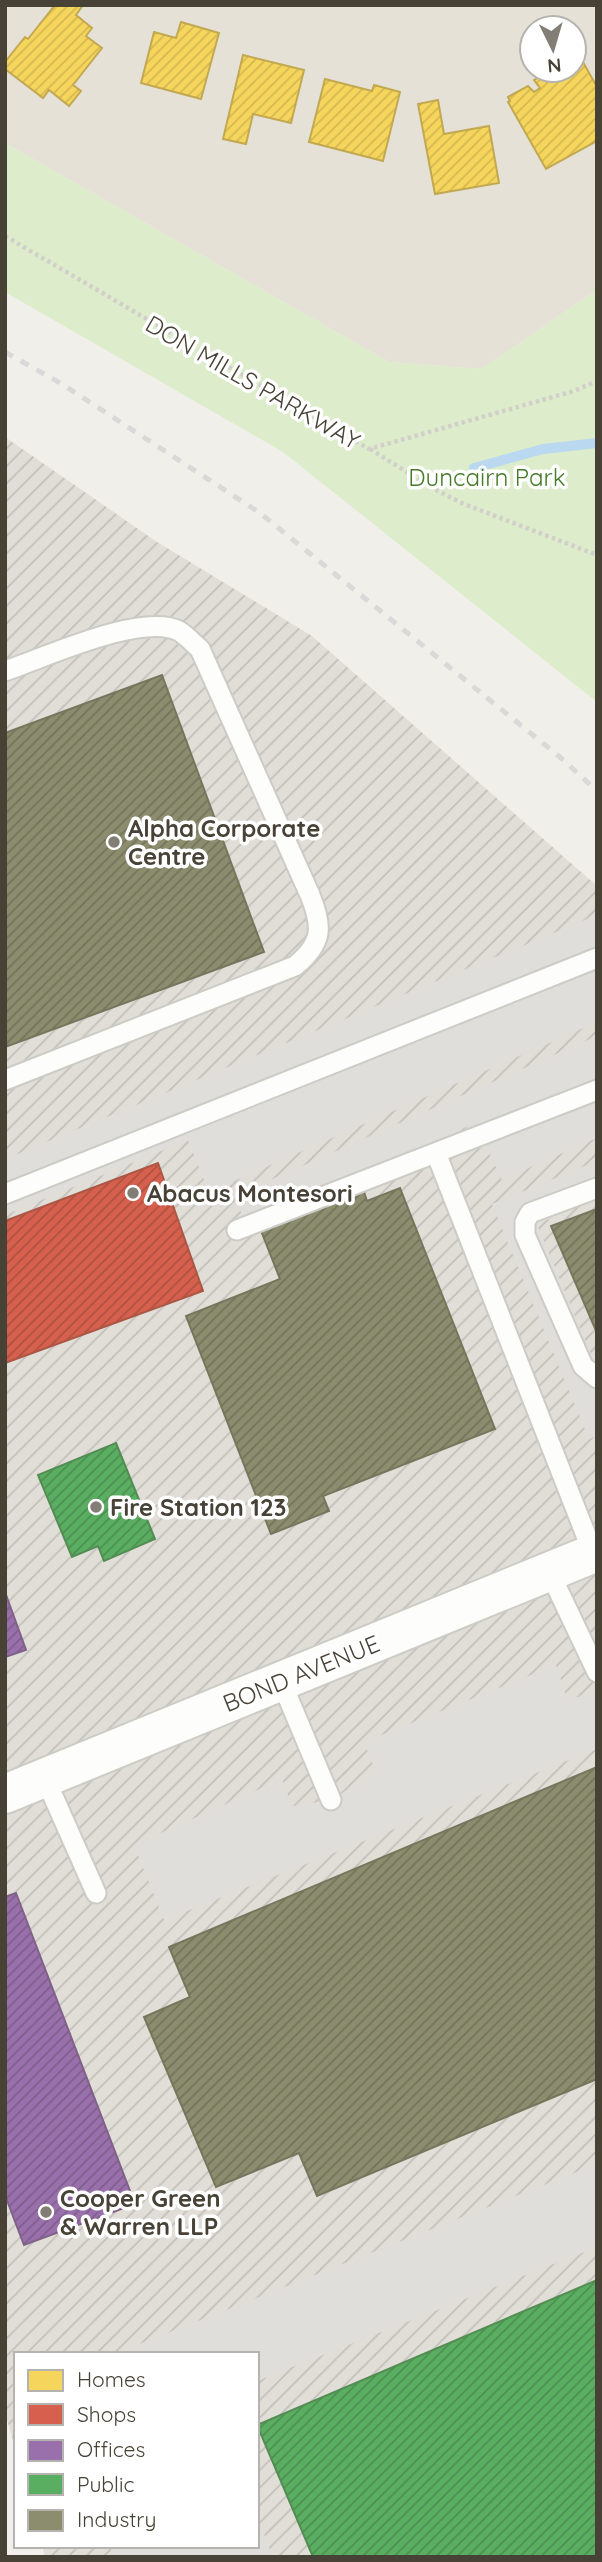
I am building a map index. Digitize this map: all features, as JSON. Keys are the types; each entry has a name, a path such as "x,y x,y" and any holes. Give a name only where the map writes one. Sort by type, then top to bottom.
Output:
{"street":[{"name":"BOND AVENUE","path":"6,1792 595,1553"}],"lane":[{"path":"5,671 94,638 153,626 179,631 200,649 310,895 317,913 319,933 311,952 295,966 5,1080"},
{"path":"5,1194 597,958"},
{"path":"237,1230 597,1090"},
{"path":"436,1153 595,1553"},
{"path":"597,1188 530,1213 525,1222 525,1236 583,1366 597,1378"},
{"path":"549,1571 597,1672"},
{"path":"281,1681 331,1800"},
{"path":"46,1778 96,1893"}],"path":[{"name":"DON MILLS PARKWAY","path":"5,236 369,449 574,391 597,381"},
{"path":"369,449 464,504 597,555"}],"shaded area":[{"path":"5,5 597,5 597,290 481,369 389,362 5,143"},
{"path":"5,437 157,542 312,636 597,886 597,2557 45,2557 43,2548 259,2548 259,2352 14,2352 14,2444 5,2413"},
{"path":"597,915 597,1022 209,1192 188,1140 5,1215 5,1159"},
{"path":"597,1036 597,1138 502,1180 475,1123 246,1224 234,1196"},
{"path":"597,1161 597,1199 537,1224 597,1369 597,1436 589,1439 492,1204"},
{"path":"556,1665 567,1699 597,1693 597,1749 164,1920 134,1845 282,1779 292,1806 331,1800 376,1772 364,1742"},
{"path":"597,2164 597,2247 259,2380 259,2352 119,2352"},
{"path":"259,2522 273,2557 114,2557 111,2548 259,2548"}],"green space":[{"name":"Duncairn Park","path":"5,143 389,362 481,369 597,290 597,702 283,452 5,292"}],"building: Homes":[{"path":"55,5 83,5 76,15 92,28 86,36 102,48 73,85 81,91 69,106 49,90 43,98 5,69 5,62 25,37 28,39"},
{"path":"181,22 219,33 201,99 141,83 154,32 176,38"},
{"path":"243,55 304,70 291,123 253,114 246,144 223,139"},
{"path":"588,71 597,87 597,141 546,169 508,102 508,97 528,86 534,92 540,88 537,84 588,84"},
{"path":"325,79 372,91 374,85 400,92 383,161 309,142"},
{"path":"438,100 444,134 489,126 499,183 435,194 418,104"}],"building: Shops":[{"path":"158,1163 203,1291 5,1363 5,1221"}],"building: Offices":[{"path":"5,1592 26,1650 5,1657"},
{"path":"16,1893 135,2204 24,2245 5,2195 5,1897"}],"building: Public":[{"name":"Fire Station 123","path":"116,1443 155,1539 104,1561 98,1546 72,1557 38,1475"},
{"path":"597,2280 597,2557 313,2557 259,2424"}],"building: Industry":[{"name":"Alpha Corporate Centre","path":"162,675 264,952 5,1047 5,733"},
{"path":"361,1183 367,1201 400,1188 495,1429 323,1496 329,1511 271,1534 186,1316 280,1279 258,1223"},
{"path":"597,1209 597,1333 551,1226"},
{"path":"597,1767 597,2079 317,2196 299,2153 216,2187 144,2017 190,1997 169,1947"}],"waterway":[{"path":"474,468 543,449 597,443"}],"railway":[{"path":"5,352 62,384 260,513 561,758 597,791"}],"place":[{"name":"Alpha Corporate Centre","path":"114,842"},
{"name":"Abacus Montesori","path":"133,1193"},
{"name":"Fire Station 123","path":"96,1507"},
{"name":"Cooper Green & Warren LLP","path":"46,2212"}]}
